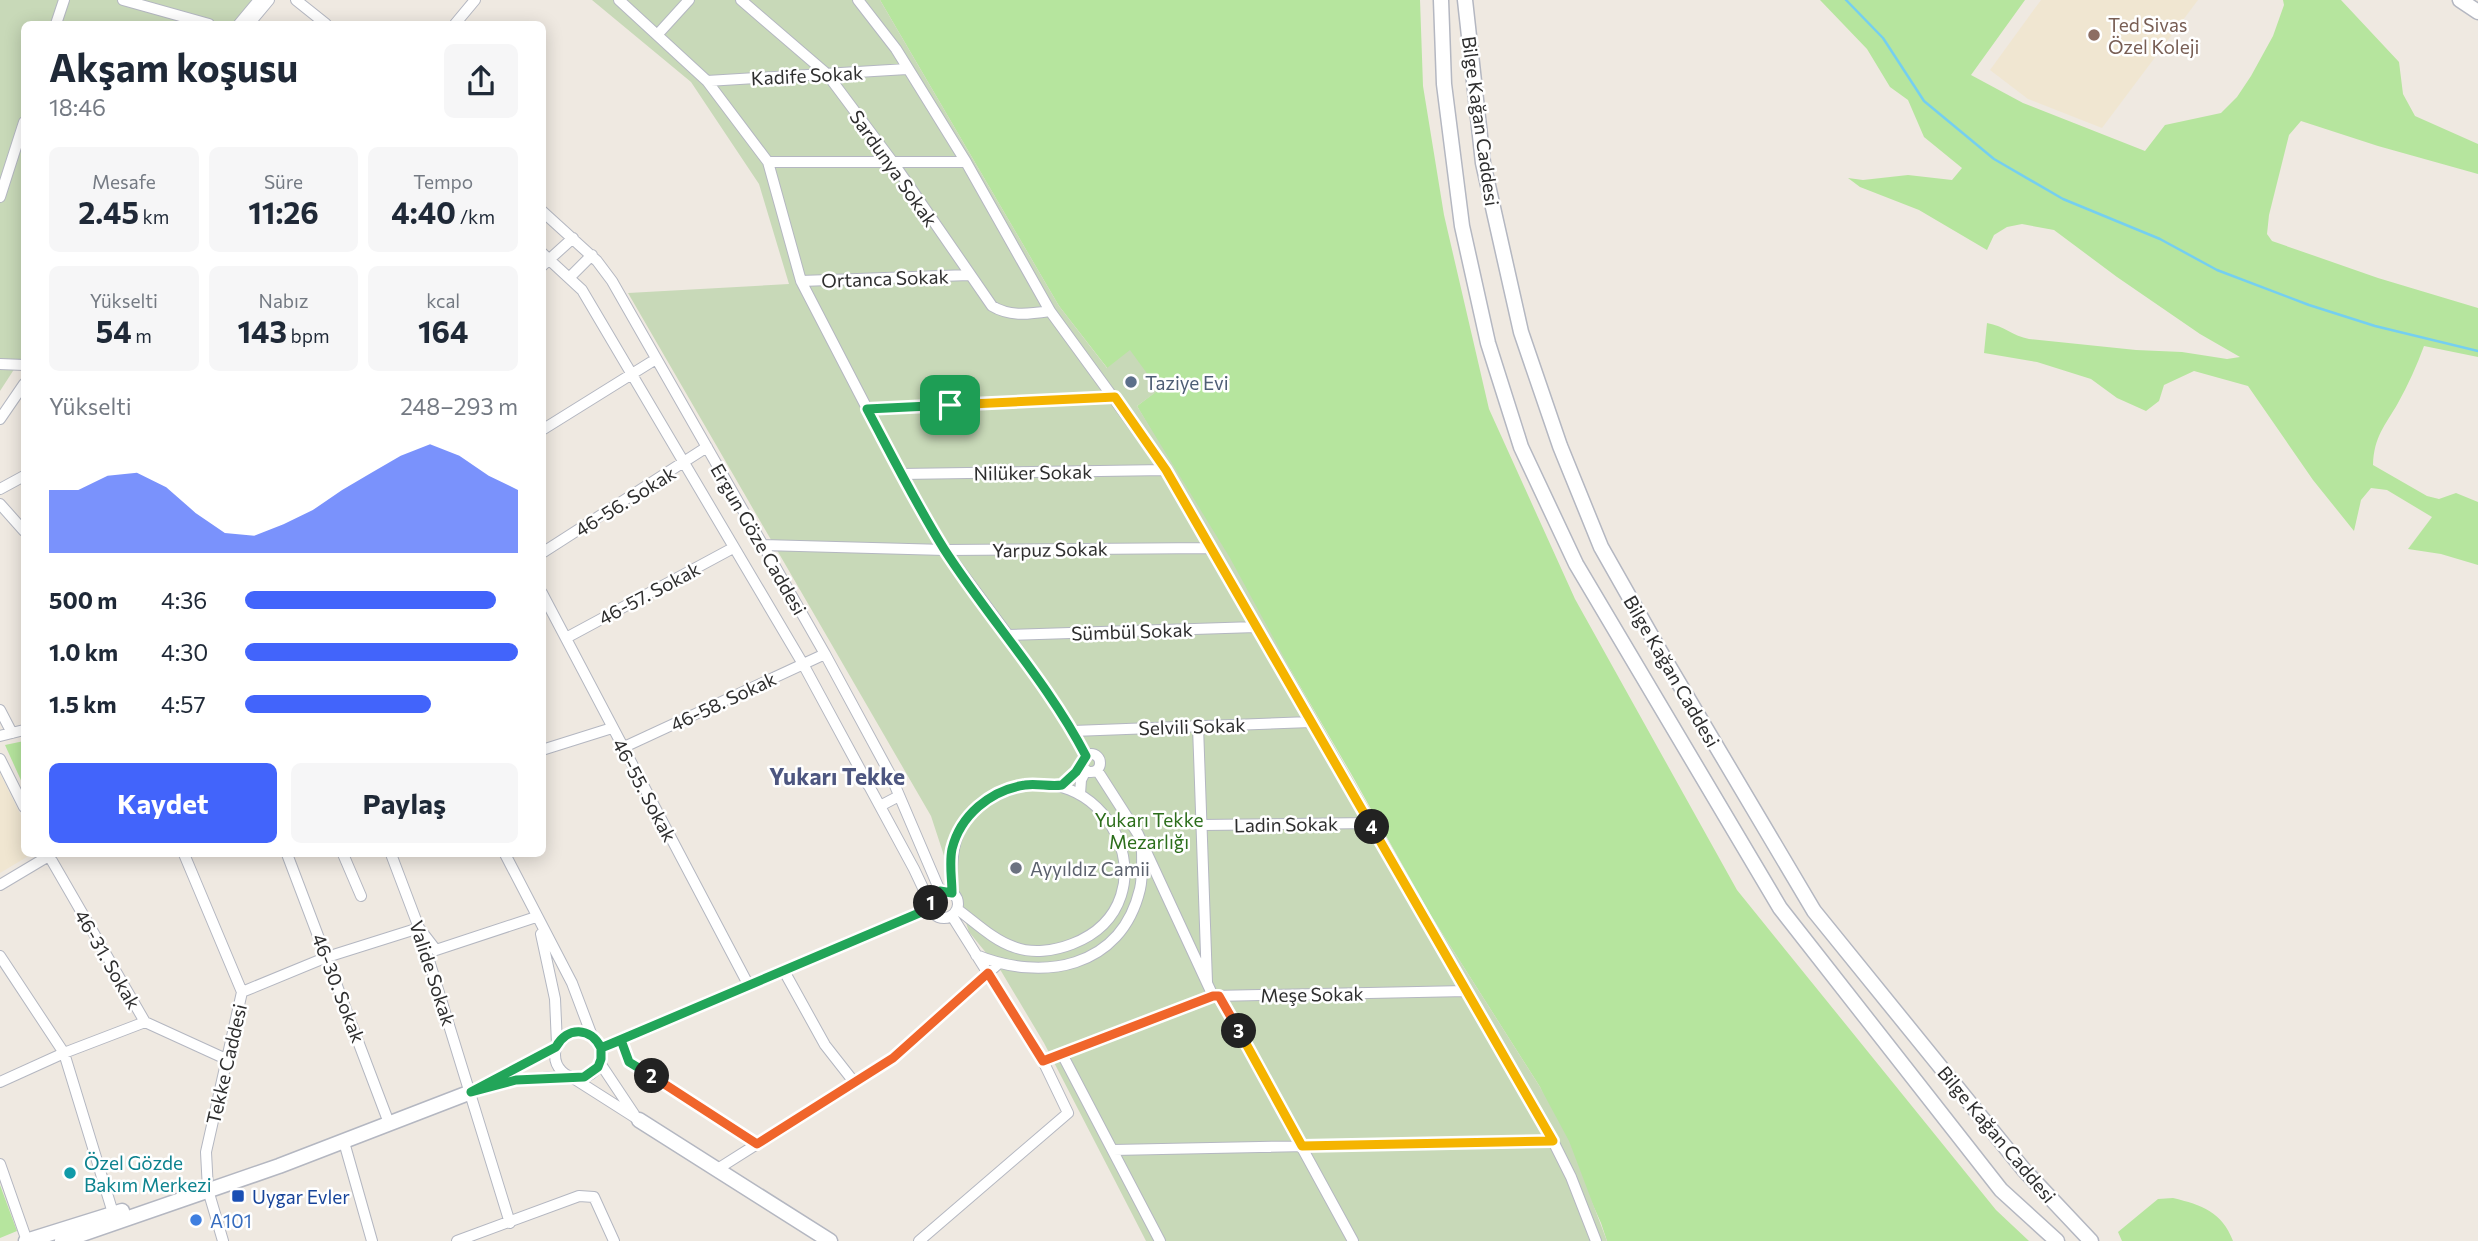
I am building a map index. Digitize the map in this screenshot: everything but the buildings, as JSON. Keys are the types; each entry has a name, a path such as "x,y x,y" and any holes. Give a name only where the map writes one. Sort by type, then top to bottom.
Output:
{"main road":[{"name":"Bilge Kağan Caddesi","path":"1441,0 1444,84 1462,226 1488,343 1521,447 1576,564 1780,908 2001,1190 2057,1241"},
{"name":"Bilge Kağan Caddesi","path":"1465,0 1483,163 1521,331 1560,446 1601,547 1814,911 2024,1170 2091,1241"},
{"path":"2460,0 2478,12"},
{"path":"62,1241 344,1142 471,1092"},
{"path":"639,1120 830,1241"},
{"path":"27,1241 113,1213 208,1190"}],"street":[{"path":"57,21 64,0"},
{"path":"123,0 198,21"},
{"path":"242,21 259,0"},
{"path":"252,21 269,0"},
{"path":"296,0 322,21"},
{"path":"458,21 475,0"},
{"path":"619,0 707,81 768,162 801,281 901,474 945,550 1008,635 1073,731 1088,764 1142,842 1207,982 1302,1146 1353,1241"},
{"path":"658,34 689,0"},
{"name":"Sardunya Sokak","path":"741,0 827,74 892,161 992,306 1001,312 1030,314 1050,311"},
{"path":"858,0 896,49 966,162 1050,311 1166,470 1553,1141 1571,1177 1596,1241"},
{"name":"Kadife Sokak","path":"707,81 907,69"},
{"path":"0,197 21,131"},
{"path":"768,162 966,162"},
{"name":"Ergun Göze Caddesi","path":"546,214 592,255 612,281 825,654 890,774 940,891"},
{"path":"546,259 573,238"},
{"path":"569,278 592,255"},
{"name":"Ergun Göze Caddesi","path":"546,261 582,290 803,664 914,869 931,907"},
{"name":"Ortanca Sokak","path":"801,281 969,275"},
{"path":"546,427 656,359"},
{"path":"0,364 21,365"},
{"path":"0,419 21,388"},
{"path":"867,409 1115,397"},
{"name":"46-56. Sokak","path":"546,550 706,447"},
{"name":"Nilüker Sokak","path":"901,474 1166,470"},
{"path":"0,489 21,478"},
{"path":"0,504 21,528"},
{"name":"Yarpuz Sokak","path":"763,545 945,550 1211,548"},
{"name":"46-57. Sokak","path":"566,638 733,548"},
{"name":"46-55. Sokak","path":"546,600 749,986"},
{"name":"Sümbül Sokak","path":"1008,635 1256,626"},
{"name":"46-58. Sokak","path":"622,748 825,654"},
{"path":"0,710 12,733"},
{"name":"Selvili Sokak","path":"1073,731 1311,722"},
{"path":"1198,726 1207,982"},
{"path":"546,749 612,728"},
{"path":"0,736 21,731"},
{"path":"0,759 21,801"},
{"path":"1057,786 1067,782 1088,764"},
{"path":"1080,794 1081,780 1088,764"},
{"path":"868,785 890,774"},
{"path":"919,1241 1068,1113 1043,1061 976,956 955,912 957,899 952,893 951,852 956,838 974,809 999,794 1023,785 1057,786 1080,794 1107,817 1124,855 1122,890 1117,904 1102,924 1090,935 1064,947 1047,951 1023,950 993,936 955,912 939,917 931,907 932,897 940,891 952,893"},
{"path":"880,806 899,796"},
{"name":"Ladin Sokak","path":"1201,825 1370,822"},
{"path":"976,956 998,964 1046,969 1067,966 1099,950 1112,939 1129,917 1140,889 1142,842"},
{"path":"0,885 47,857"},
{"name":"46-31. Sokak","path":"51,857 145,1022 226,1059"},
{"name":"Tekke Caddesi","path":"185,857 242,992 206,1152 208,1190 223,1241"},
{"name":"46-30. Sokak","path":"288,857 389,1123"},
{"path":"343,857 361,897"},
{"name":"Valide Sokak","path":"392,857 419,928 510,1223"},
{"path":"506,857 572,983 592,1036 601,1048 600,1063 639,1120"},
{"path":"601,1048 931,907"},
{"path":"242,992 327,957 419,928 436,950 536,916"},
{"path":"536,916 551,972 555,999 557,1064 571,1077 639,1120"},
{"path":"0,956 64,1053 113,1213"},
{"path":"716,1170 893,1058 998,964"},
{"path":"783,971 825,1045 854,1082"},
{"name":"Meşe Sokak","path":"1043,1061 1216,996 1466,991"},
{"path":"0,1082 64,1053 145,1022"},
{"path":"471,1092 557,1046 563,1037 574,1032 592,1036"},
{"path":"621,1040 629,1062 757,1144"},
{"path":"1062,1054 1160,1241"},
{"path":"471,1092 516,1080 588,1076 600,1063"},
{"path":"1113,1150 1553,1141"},
{"path":"344,1142 372,1241"},
{"path":"0,1164 27,1241"},
{"path":"457,1241 579,1196 594,1197 614,1241"}],"shaded area":[{"name":"Ted Sivas Özel Koleji","path":"2041,0 2198,0 2102,128 2028,99 1990,70"},
{"path":"0,773 21,816 21,857 27,857 0,873"}],"green space":[{"path":"0,0 252,0 237,21 21,21 21,359 0,391"},
{"name":"Yukarı Tekke Mezarlığı","path":"592,0 880,0 1059,306 1107,368 1130,350 1159,390 1137,406 1230,558 1430,914 1540,1087 1569,1141 1607,1241 1146,1241 1044,1043 1001,971 969,932 931,816 628,293 789,284 759,184 691,82"},
{"path":"880,0 1420,0 1423,86 1444,215 1489,409 1575,599 1737,890 1996,1210 2029,1241 1607,1241 1540,1087 1430,914 1137,406 1158,390 1108,369 1059,306"},
{"path":"1820,0 2025,0 1971,75 2023,103 2145,151 2165,125 2221,113 2237,97 2273,36 2284,5 2283,0 2341,0 2399,62 2403,94 2415,116 2478,144 2478,174 2301,121 2289,135 2269,215 2267,234 2272,241 2378,278 2478,308 2478,357 2424,346 2378,439 2373,465 2427,496 2439,499 2456,493 2478,502 2478,565 2441,554 2408,549 2432,517 2387,490 2371,488 2361,500 2354,531 2313,480 2248,386 2194,371 2164,385 2159,401 2146,411 2117,398 2091,379 2037,362 1984,353 1987,323 2029,339 2182,352 2227,359 2240,357 2200,334 2054,230 2022,224 2007,227 1994,235 1987,250 1919,210 1860,187 1848,178 1863,180 1908,175 1952,180 1962,168 1924,137 1908,100 1890,87 1867,49"},
{"path":"21,742 21,780 5,745"},
{"path":"0,1185 17,1231 0,1238"},
{"path":"2173,1198 2202,1207 2217,1216 2233,1241 2122,1241 2118,1232 2158,1199"}],"waterway":[{"path":"1846,0 1883,38 1924,101 1994,159 2063,199 2160,239 2217,270 2309,305 2375,326 2478,351"}],"place":[{"name":"Ted Sivas Özel Koleji","path":"2094,35"},
{"name":"Taziye Evi","path":"1131,382"},
{"name":"Ayyıldız Camii","path":"1016,868"},
{"name":"Özel Gözde Bakım Merkezi","path":"70,1173"},
{"name":"Uygar Evler","path":"238,1196"},
{"name":"A101","path":"196,1220"}],"district":[{"name":"Yukarı Tekke","path":"837,776"}],"route":[{"path":"950,405 867,409 945,550 1008,635 1073,731 1086,756 1080,767 1062,785 1023,785 1008,789 974,809 965,821 951,852 952,893 937,893 932,897 931,908 601,1048 589,1034 571,1032 563,1037 556,1047 471,1092 516,1080 584,1077 598,1067 601,1048 621,1040 629,1062 757,1144 893,1058 988,973 1043,1061 1219,996 1302,1146 1553,1141 1166,470 1115,397 950,405"}]}
